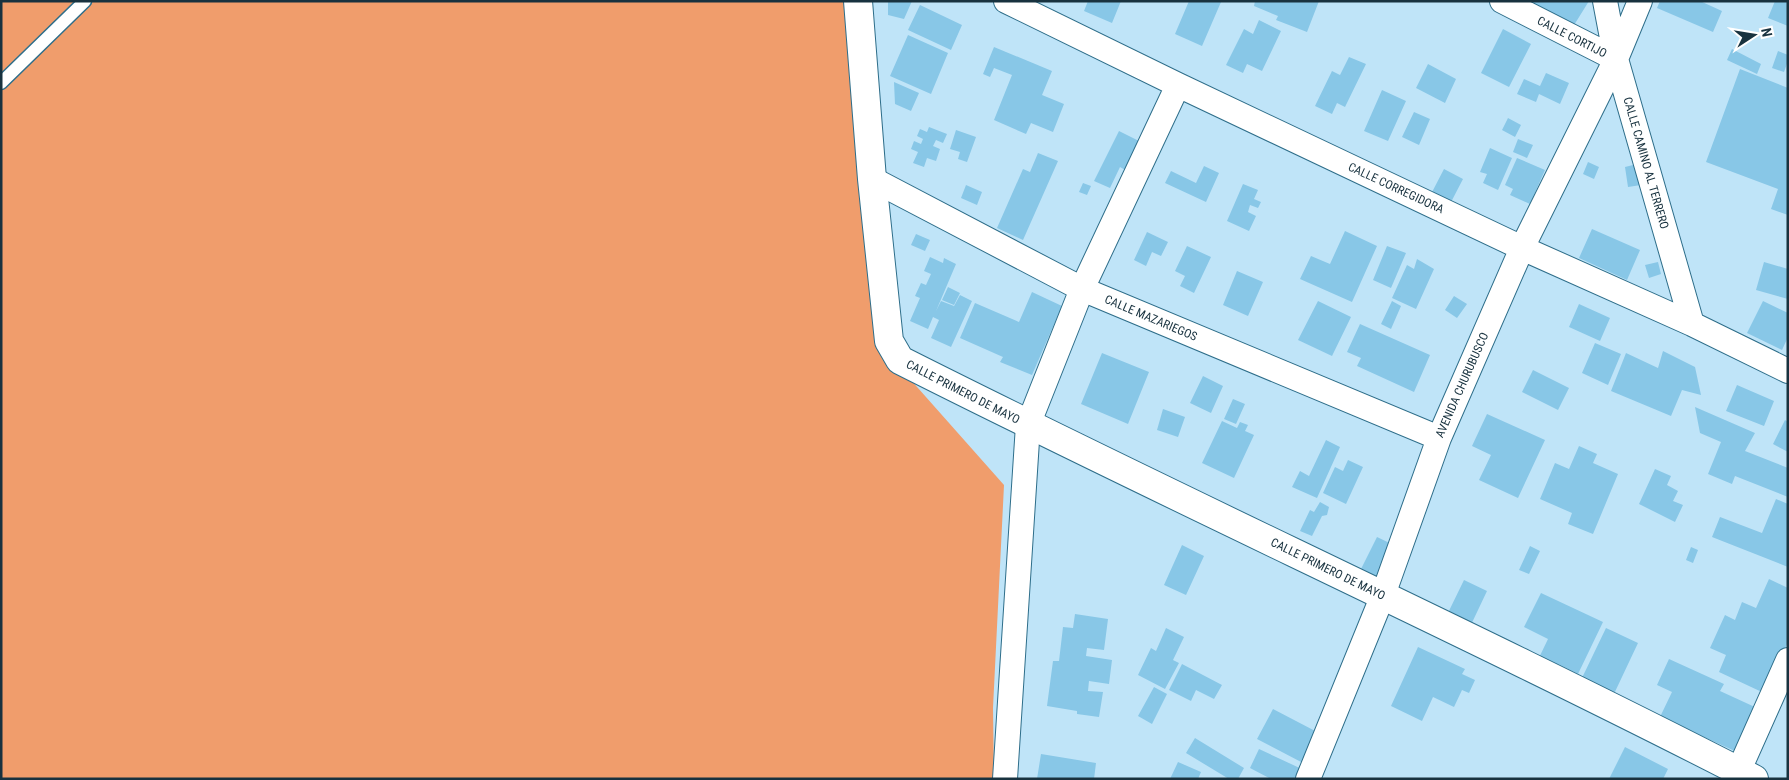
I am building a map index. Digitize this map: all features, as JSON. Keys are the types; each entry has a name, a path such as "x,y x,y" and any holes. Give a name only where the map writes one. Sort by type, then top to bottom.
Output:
{"street":[{"path":"858,1 872,179"},
{"name":"CALLE CORREGIDORA","path":"1006,1 1178,85 1522,248 1692,324 1788,372"},
{"name":"CALLE CORTIJO","path":"1502,1 1616,59"},
{"name":"CALLE CAMINO AL TERRERO","path":"1605,1 1616,59 1692,324"},
{"name":"AVENIDA CHURUBUSCO","path":"1308,779 1383,595 1439,438 1522,248 1616,59 1640,1"},
{"path":"1005,779 1028,425 1082,289 1178,85"},
{"name":"CALLE MAZARIEGOS","path":"872,179 1082,289 1439,438"},
{"name":"CALLE PRIMERO DE MAYO","path":"872,179 889,341 900,360 1028,425 1383,595 1743,776"},
{"path":"1743,776 1788,660"}],"lane":[{"path":"1,83 86,1"}],"shaded area":[{"path":"1,1 864,1 880,237 910,379 1004,485 993,708 994,779 1,779"}],"building":[{"path":"888,1 912,1 904,19 888,15"},
{"path":"1088,1 1121,1 1112,23 1084,11"},
{"path":"1189,1 1221,2 1202,46 1175,34"},
{"path":"1255,1 1319,1 1307,32 1276,20 1278,16 1254,6"},
{"path":"1525,1 1589,1 1571,30"},
{"path":"1660,1 1700,1 1722,11 1713,32 1657,8"},
{"path":"1775,1 1788,1 1788,26 1768,18"},
{"path":"920,5 962,25 951,50 908,30"},
{"path":"1259,20 1281,31 1262,71 1247,64 1243,73 1226,65 1244,29 1253,34"},
{"path":"1503,29 1531,44 1509,87 1481,73"},
{"path":"908,35 948,53 931,94 890,76"},
{"path":"994,47 1052,71 1042,95 1064,104 1053,132 1031,123 1026,134 994,120 1012,75 994,68 990,77 983,74"},
{"path":"1732,49 1761,64 1757,74 1727,60"},
{"path":"1778,51 1788,55 1784,72 1772,68"},
{"path":"1349,57 1366,64 1345,107 1337,103 1332,114 1315,106 1332,71 1340,75"},
{"path":"1428,64 1456,79 1445,103 1416,88"},
{"path":"1740,69 1788,88 1788,215 1771,209 1778,189 1706,162"},
{"path":"1546,73 1569,83 1560,104 1539,94 1536,102 1517,94 1524,79 1540,86"},
{"path":"894,82 919,93 911,111 895,104"},
{"path":"1382,90 1406,101 1388,141 1364,131"},
{"path":"1414,112 1430,119 1419,145 1402,137"},
{"path":"1508,118 1521,125 1515,137 1502,130"},
{"path":"929,127 947,134 943,143 936,140 933,146 940,149 936,161 927,158 924,167 913,163 918,152 911,149 914,141 921,144 923,139 917,136 920,129 927,132"},
{"path":"956,130 976,137 967,162 958,159 960,152 950,149"},
{"path":"1119,131 1141,142 1127,171 1120,167 1110,188 1094,181"},
{"path":"1518,139 1533,145 1527,158 1513,152"},
{"path":"1490,148 1512,158 1498,190 1483,183 1487,174 1480,172"},
{"path":"1038,153 1058,161 1023,240 997,228 1023,169 1030,172"},
{"path":"1517,158 1545,170 1530,204 1510,195 1513,189 1505,185"},
{"path":"1588,162 1599,167 1594,179 1583,174"},
{"path":"1637,164 1641,185 1628,187 1625,167"},
{"path":"1204,166 1219,173 1206,202 1165,183 1171,171 1196,183"},
{"path":"1444,169 1463,179 1449,206 1430,196"},
{"path":"1083,183 1091,186 1087,195 1079,192"},
{"path":"1243,184 1258,190 1254,199 1261,202 1258,208 1250,205 1248,212 1256,216 1249,231 1227,221"},
{"path":"966,185 982,192 977,205 961,198"},
{"path":"1592,229 1640,250 1627,280 1579,258"},
{"path":"1345,231 1377,246 1352,302 1300,279 1311,256 1330,264"},
{"path":"1147,232 1168,242 1161,256 1152,252 1146,266 1134,260"},
{"path":"916,234 930,240 925,251 911,245"},
{"path":"1187,246 1211,257 1194,293 1180,286 1185,276 1175,271"},
{"path":"1387,246 1406,253 1391,288 1373,280"},
{"path":"930,257 943,263 944,258 956,264 936,311 941,301 954,306 953,308 960,295 972,301 951,347 931,338 939,320 933,317 928,329 910,321 920,298 915,296 921,283 926,285 931,274 924,271"},
{"path":"1417,259 1434,269 1416,309 1392,298 1407,265 1414,269"},
{"path":"1658,262 1661,274 1649,278 1645,265"},
{"path":"1764,262 1788,269 1788,299 1756,290"},
{"path":"1237,271 1263,282 1248,316 1223,305"},
{"path":"948,287 960,293 954,305 942,300"},
{"path":"1032,292 1062,306 1032,375 1000,362 1003,357 960,338 975,303 1019,322"},
{"path":"1454,296 1467,304 1457,318 1445,310"},
{"path":"1318,301 1351,317 1332,356 1298,340"},
{"path":"1392,301 1401,306 1391,329 1381,324"},
{"path":"1763,301 1788,313 1788,337 1782,350 1747,333"},
{"path":"1579,304 1610,318 1600,341 1569,327"},
{"path":"1360,324 1430,355 1414,392 1357,366 1361,358 1347,352"},
{"path":"1595,343 1621,354 1608,385 1582,373"},
{"path":"1663,351 1695,367 1701,395 1682,390 1671,416 1611,391 1626,353 1658,368"},
{"path":"1102,353 1149,372 1128,424 1081,404"},
{"path":"1533,370 1569,388 1558,410 1522,392"},
{"path":"1203,376 1223,386 1211,413 1190,403"},
{"path":"1737,385 1774,401 1764,426 1726,411"},
{"path":"1233,399 1245,404 1236,424 1224,419"},
{"path":"1695,407 1755,433 1745,451 1788,468 1788,497 1735,476 1732,484 1708,474 1721,442 1700,433"},
{"path":"1163,409 1185,417 1178,437 1157,430"},
{"path":"1487,414 1545,440 1518,498 1479,480 1491,455 1472,446"},
{"path":"1785,420 1788,422 1788,452 1773,444"},
{"path":"1222,421 1237,428 1240,422 1248,425 1245,431 1254,435 1234,478 1202,463"},
{"path":"1326,440 1340,447 1317,498 1292,487 1300,471 1309,476"},
{"path":"1579,446 1597,454 1593,463 1618,474 1593,534 1568,524 1572,513 1540,499 1555,463 1569,469"},
{"path":"1348,460 1363,467 1346,504 1323,493 1335,467 1343,471"},
{"path":"1655,469 1671,476 1667,485 1678,491 1673,501 1683,505 1675,522 1639,504"},
{"path":"1776,499 1788,504 1788,567 1712,537 1720,517 1762,533"},
{"path":"1320,502 1329,507 1327,515 1322,516 1312,536 1300,531 1310,510 1314,512"},
{"path":"1377,537 1398,547 1381,581 1360,571"},
{"path":"1182,545 1204,556 1186,595 1164,585"},
{"path":"1530,546 1540,551 1529,574 1519,570"},
{"path":"1691,547 1698,550 1693,563 1686,560"},
{"path":"1769,579 1788,588 1788,642 1764,693 1719,672 1726,655 1710,648 1725,615 1735,620 1742,602 1756,608"},
{"path":"1464,580 1487,591 1469,629 1446,617"},
{"path":"1541,593 1603,622 1578,674 1558,664 1555,673 1536,664 1548,639 1524,627"},
{"path":"1075,614 1108,619 1104,650 1087,648 1086,656 1112,660 1109,684 1089,681 1088,691 1103,692 1099,717 1077,714 1077,711 1047,706 1053,661 1059,661 1063,627 1073,628"},
{"path":"1166,628 1184,637 1173,660 1179,663 1165,689 1138,675 1151,648 1156,651"},
{"path":"1606,628 1638,643 1613,696 1581,680"},
{"path":"1418,647 1465,669 1462,674 1475,680 1469,693 1462,690 1454,707 1433,697 1422,721 1391,706"},
{"path":"1669,659 1724,684 1720,691 1757,708 1737,752 1660,717 1672,692 1657,685"},
{"path":"1182,664 1222,685 1214,699 1196,690 1191,701 1169,690"},
{"path":"1154,687 1167,694 1152,724 1138,716"},
{"path":"1273,709 1319,733 1303,763 1257,739"},
{"path":"1195,738 1244,768 1238,779 1229,779 1186,753"},
{"path":"1625,747 1668,769 1663,779 1609,779"},
{"path":"1259,749 1306,771 1302,779 1271,779 1250,768"},
{"path":"1041,754 1096,763 1094,779 1037,779"},
{"path":"1178,762 1201,772 1198,779 1170,779"}]}
